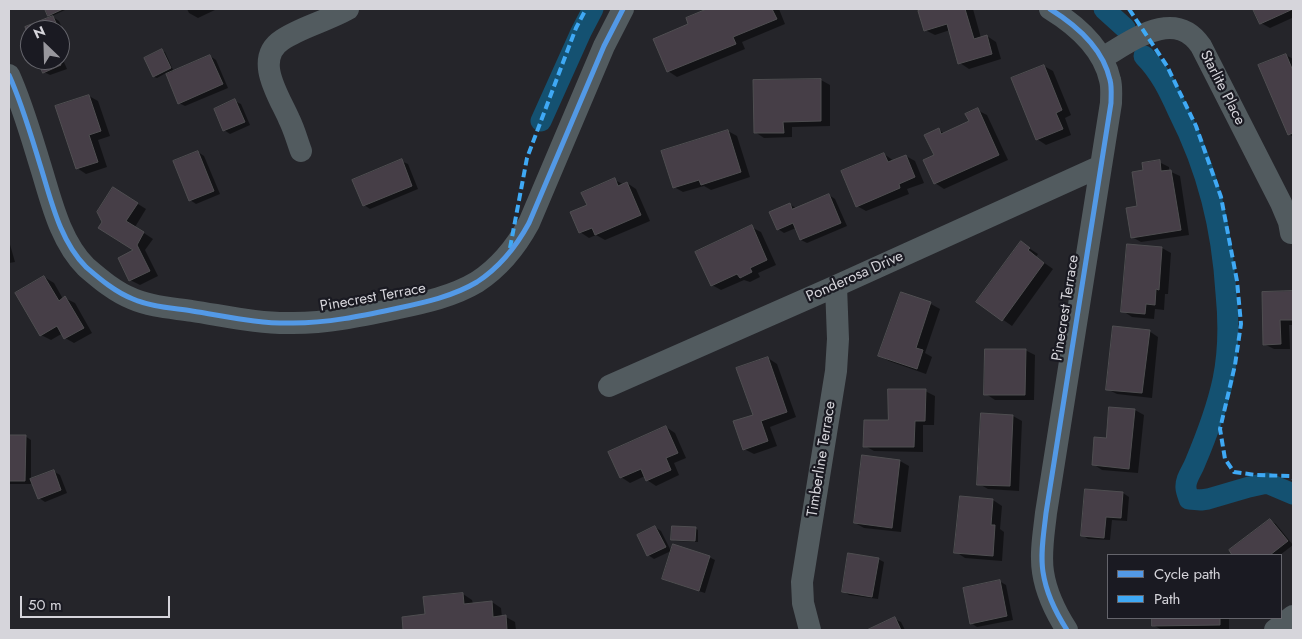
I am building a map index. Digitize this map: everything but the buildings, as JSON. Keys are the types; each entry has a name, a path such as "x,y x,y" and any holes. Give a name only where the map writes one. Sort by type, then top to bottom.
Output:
{"street":[{"path":"301,151 271,78 268,63 269,54 282,40 348,9"},
{"name":"Pinecrest Terrace","path":"9,75 20,99 56,217 71,247 84,265 114,289 134,300 158,306 260,322 293,323 346,319 432,301 476,282 508,256 520,240 528,223 604,46 623,9"},
{"name":"Pinecrest Terrace","path":"1050,9 1087,38 1102,58 1111,82 1111,103 1046,513 1043,544 1043,572 1059,617 1067,630"},
{"name":"Starlite Place","path":"1102,58 1156,30 1179,28 1195,37 1281,203 1292,233"},
{"name":"Ponderosa Drive","path":"609,386 1101,166"},
{"name":"Timberline Terrace","path":"810,630 803,603 802,582 836,371 838,339 836,286"},
{"path":"1276,630 1293,616"}],"waterway":[{"path":"541,121 593,9"},
{"path":"1104,9 1125,28"},
{"path":"1144,56 1168,89 1198,155 1212,200 1224,269 1228,326 1225,369 1221,391 1211,422 1187,481 1186,489 1189,499 1208,499 1267,483 1293,494"}],"marked path":[{"path":"510,248 527,158 576,28 586,9"},
{"path":"1129,9 1167,66 1196,126 1221,197 1237,281 1241,324 1235,365 1220,429 1225,459 1234,472 1290,476 1293,478"}],"cycle path":[{"path":"9,75 23,111 58,222 77,257 102,281 126,296 155,306 268,322 319,322 382,312 447,296 477,282 500,263 519,240 529,223 604,46 623,9"},
{"path":"1050,9 1079,30 1095,48 1106,68 1111,89 1111,103 1043,542 1042,565 1044,580 1055,609 1067,630"}]}
